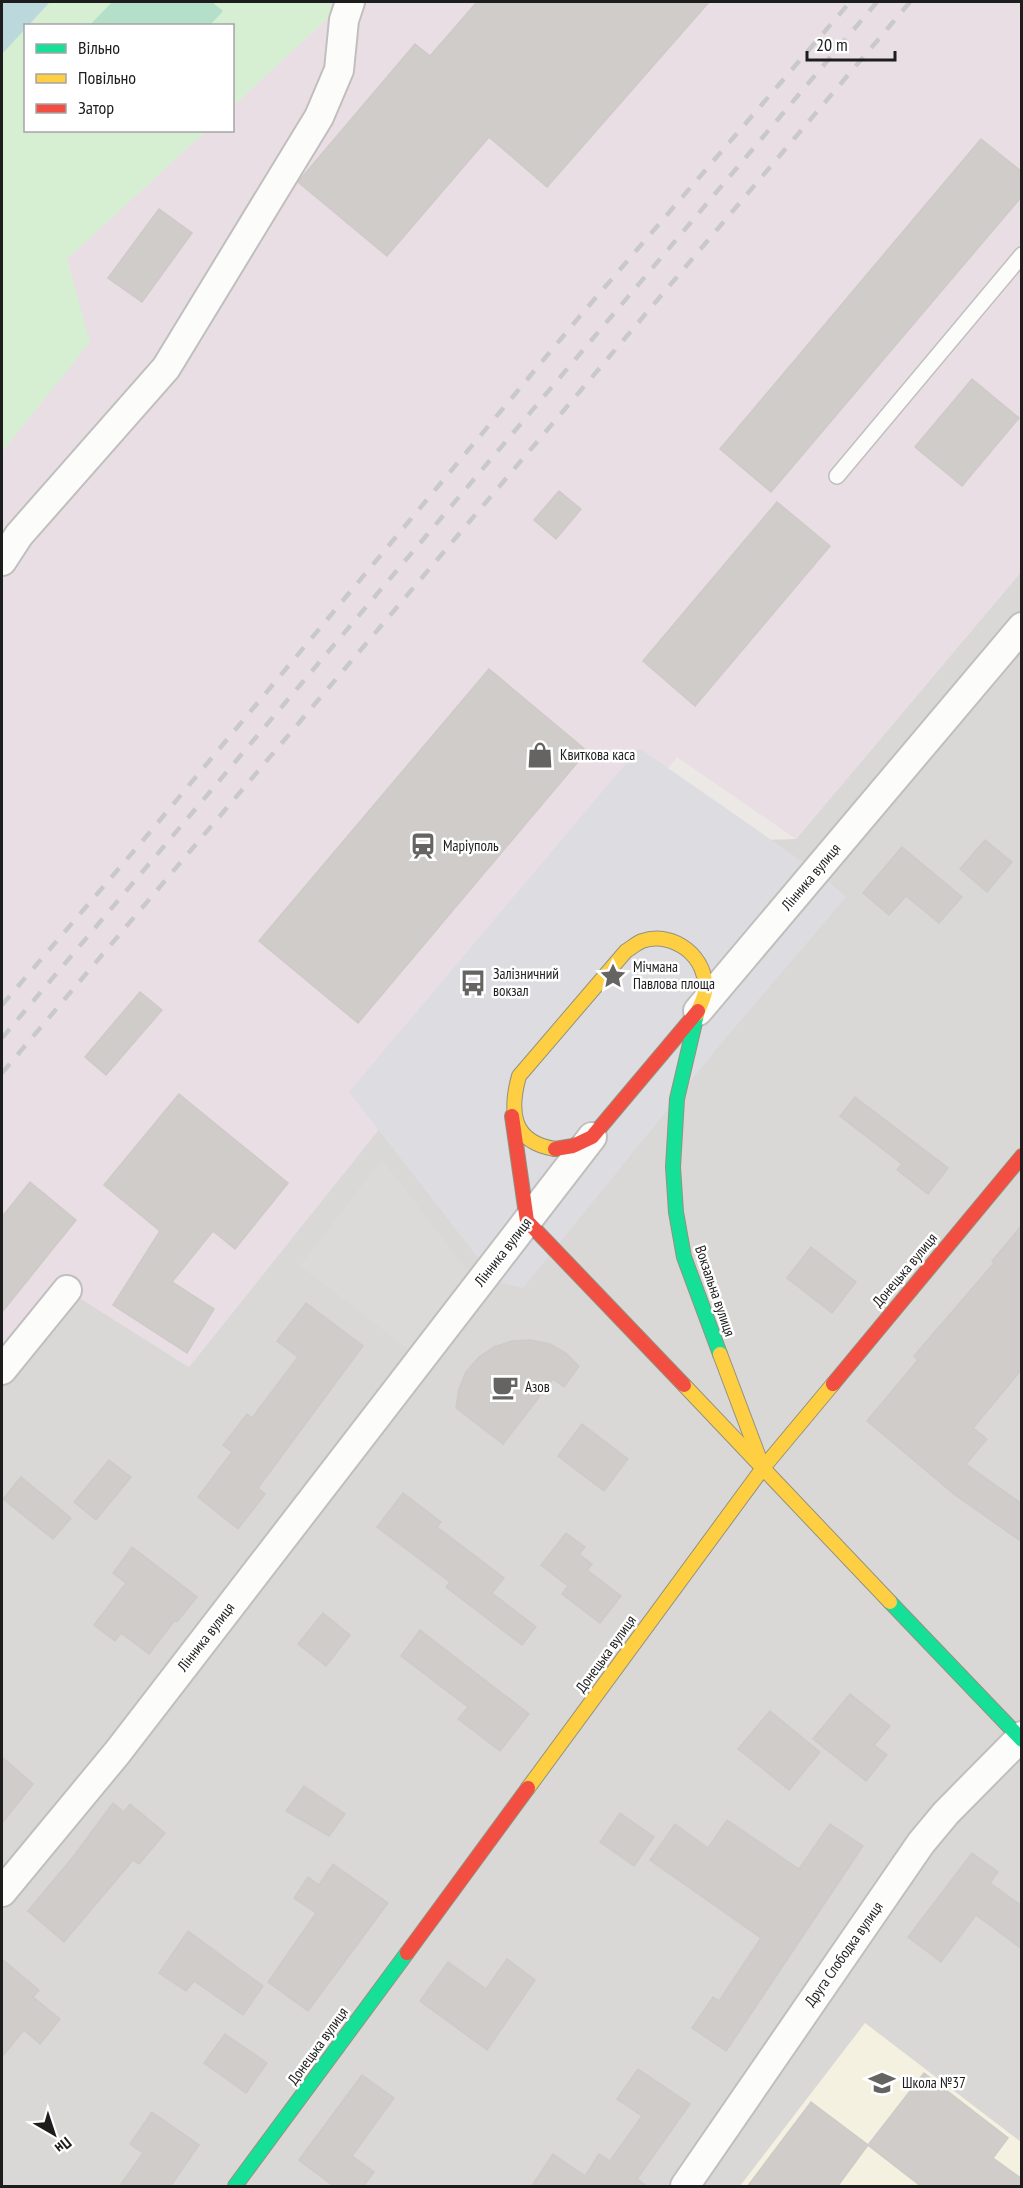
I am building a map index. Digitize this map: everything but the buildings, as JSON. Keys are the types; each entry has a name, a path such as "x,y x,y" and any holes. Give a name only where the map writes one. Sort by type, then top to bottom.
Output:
{"street":[{"path":"2,561 20,535 166,368 319,117 339,70 344,20 351,2"},
{"name":"Лінника вулиця","path":"2,1892 117,1753 592,1137 1022,627"},
{"path":"527,1221 512,1115 512,1095 519,1076 626,951 641,941 658,938 676,942 724,980"},
{"name":"Вокзальна вулиця","path":"693,954 703,971 705,992 698,1011 677,1099 673,1167 676,1212 684,1257 763,1468"},
{"path":"512,1115 521,1132 536,1145 555,1151 575,1148 592,1137"},
{"name":"Донецька вулиця","path":"235,2187 763,1468 1022,1156"},
{"name":"Вокзальна вулиця","path":"527,1221 1021,1738"},
{"path":"2,1370 67,1290"},
{"name":"Друга Слободка вулиця","path":"685,2187 921,1843 946,1813 1021,1738"}],"lane":[{"path":"837,476 1022,255"}],"shaded area":[{"path":"345,2 1021,2 1021,572 796,839 677,757 189,1367 56,1283 2,1349 2,452 89,342 67,259 205,132 234,132 234,105"},
{"path":"1021,572 1021,2186 2,2186 2,1349 56,1283 189,1367 605,845 796,839"},
{"name":"Мічмана Павлова площа","path":"639,748 816,871 846,897 724,1040 523,1288 497,1282 349,1092"},
{"path":"382,1159 468,1271 408,1349 300,1266"},
{"name":"Школа №37","path":"865,2023 1021,2142 1021,2186 740,2186"}],"green space":[{"path":"50,2 345,2 234,105 234,24 30,24"},
{"path":"112,2 212,2 223,11 211,24 91,24"},
{"path":"24,29 24,132 205,132 67,259 90,342 2,452 2,54"}],"water":[{"path":"2,2 50,2 30,24 24,24 24,30 2,54"}],"railway":[{"path":"2,1005 145,838 580,316 850,2"},
{"path":"2,1038 877,2"},
{"path":"2,1073 910,2"}],"traffic: fast":[{"path":"697,1014 677,1099 673,1167 676,1212 684,1257 720,1354"},
{"path":"890,1602 1022,1740"},
{"path":"235,2186 407,1953"}],"traffic: slow":[{"path":"555,1149 530,1140 517,1123 514,1102 519,1076 626,951 642,941 654,939 677,943 687,950 695,958 705,980 705,992 697,1014"},
{"path":"720,1354 763,1468"},
{"path":"528,1788 763,1468 833,1384"},
{"path":"684,1385 890,1602"}],"traffic: jam":[{"path":"555,1149 573,1146 592,1137 698,1011"},
{"path":"512,1116 527,1221 684,1385"},
{"path":"833,1384 1022,1156"},
{"path":"407,1953 528,1788"}],"place":[{"name":"Квиткова каса","path":"540,755"},
{"name":"Маріуполь","path":"423,846"},
{"name":"Мічмана Павлова площа","path":"613,976"},
{"name":"Залізничний вокзал","path":"473,983"},
{"name":"Азов","path":"505,1387"},
{"name":"Школа №37","path":"882,2083"}]}
